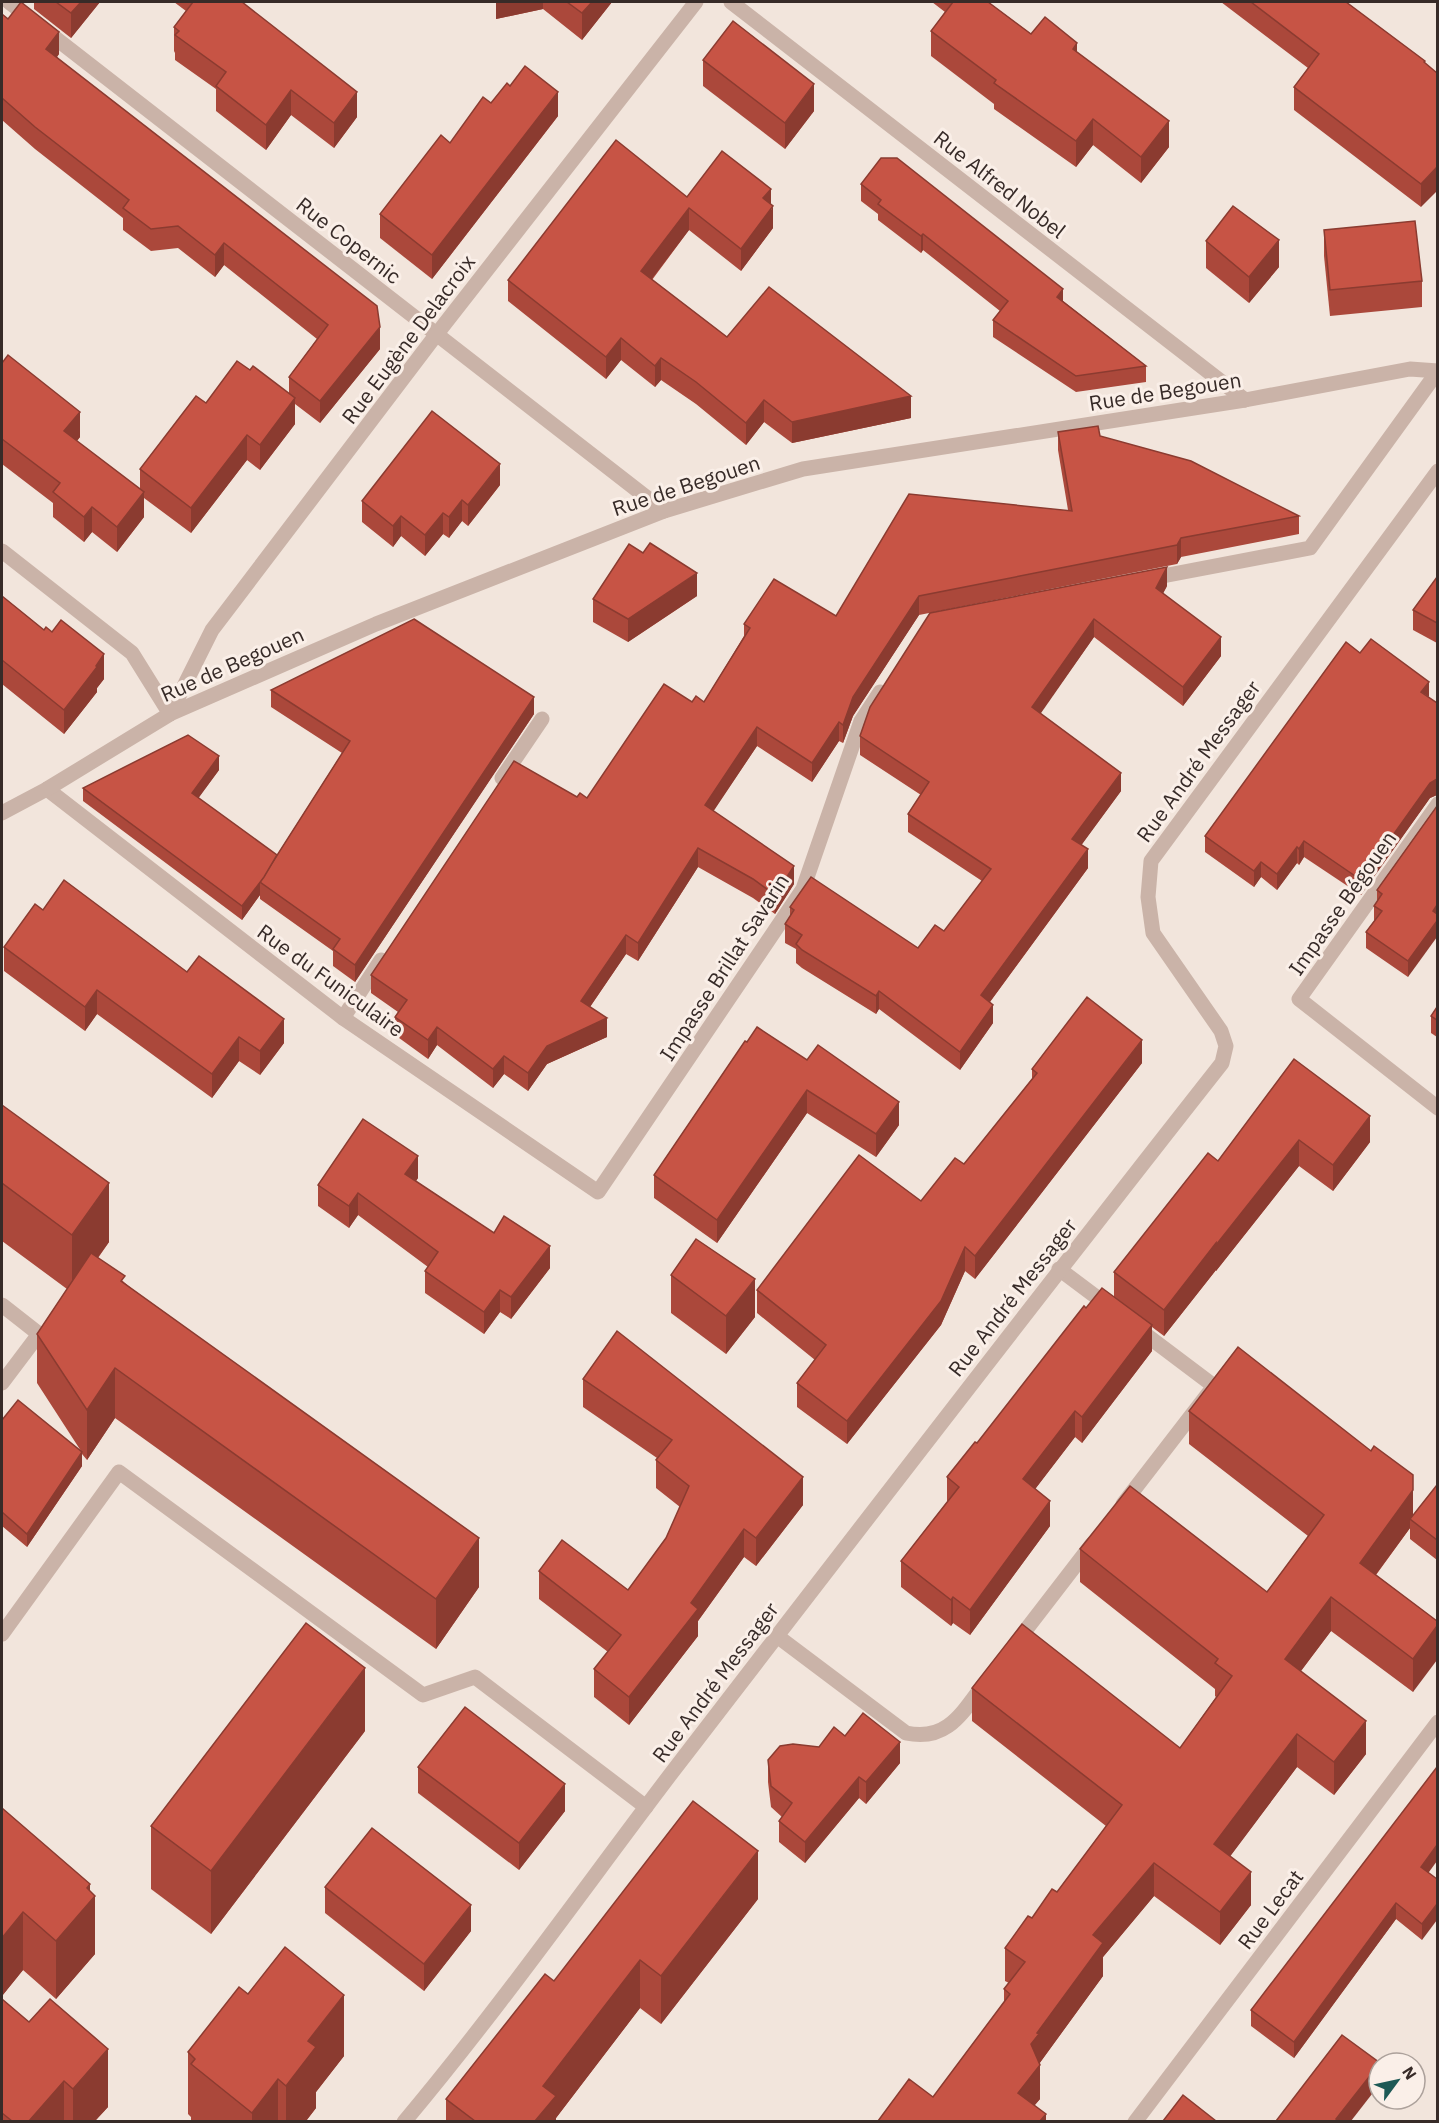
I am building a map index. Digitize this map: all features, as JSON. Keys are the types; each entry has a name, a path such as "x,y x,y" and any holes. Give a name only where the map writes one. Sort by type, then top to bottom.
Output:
{"street":[{"name":"Rue Copernic","path":"9,2 664,511"},
{"name":"Rue Eugène Delacroix","path":"170,714 212,630 436,335 696,2"},
{"name":"Rue Alfred Nobel","path":"731,2 1245,400"},
{"name":"Rue de Begouen","path":"2,813 48,789 170,714 375,624 664,511 803,469 1245,400 1410,369 1437,371"},
{"path":"1134,582 1310,548 1437,371"},
{"name":"Rue André Messager","path":"404,2121 444,2074 1059,1269 1222,1063 1226,1046 1221,1030 1153,933 1148,897 1151,861 1437,471"},
{"path":"2,551 132,653 170,714"},
{"name":"Impasse Brillat Savarin","path":"598,1192 803,889 861,721 886,682"},
{"path":"495,789 542,719"},
{"name":"Rue du Funiculaire","path":"48,789 343,1018 598,1192"},
{"name":"Impasse Bégouen","path":"1437,804 1299,999 1437,1108"},
{"path":"343,1018 389,948"},
{"path":"1059,1269 1214,1386 1113,1517"},
{"path":"2,1305 39,1334 2,1383"},
{"path":"2,1634 119,1472 316,1624 423,1695 475,1677 646,1807"},
{"path":"1005,1657 1099,1536"},
{"path":"777,1636 906,1733 922,1736 954,1723 990,1676"},
{"name":"Rue Lecat","path":"1135,2121 1437,1722"}],"building":[{"path":"21,2 59,32 46,49 377,306 380,327 320,401 289,377 328,325 224,243 215,255 178,226 151,229 123,208 129,200 35,127 2,98 2,14 8,19"},
{"path":"56,2 81,2 71,13"},
{"path":"193,2 242,2 357,92 334,123 291,90 266,125 216,86 226,72 175,35 179,31 174,27"},
{"path":"567,2 592,2 582,13"},
{"path":"953,2 988,2 1031,34 1045,17 1077,43 1073,49 1169,121 1141,157 1093,119 1076,141 994,83 996,80 931,31"},
{"path":"1251,2 1346,2 1425,61 1437,73 1437,167 1421,184 1294,87 1319,54"},
{"path":"733,21 814,84 785,123 703,60"},
{"path":"525,66 558,92 432,255 380,214 441,135 450,143 483,97 491,103 507,83 510,86"},
{"path":"616,140 687,197 722,151 771,189 763,198 773,206 741,249 689,208 641,271 727,337 769,287 911,396 792,422 764,400 746,423 696,382 661,358 655,366 621,338 606,357 508,280"},
{"path":"881,158 897,158 1063,289 1057,297 1146,366 1076,376 993,320 1008,301 923,234 921,236 878,204 881,200 861,184"},
{"path":"1233,206 1279,240 1249,277 1206,241"},
{"path":"1415,221 1422,281 1330,290 1324,230"},
{"path":"8,355 80,412 64,431 144,492 117,527 92,507 84,517 53,492 60,483 2,439 2,363"},
{"path":"237,361 250,370 253,366 295,398 260,445 247,435 191,508 140,469 196,396 206,403"},
{"path":"432,411 500,464 468,505 462,500 449,517 443,513 425,535 401,516 393,526 362,501"},
{"path":"1098,426 1100,436 1191,461 1299,516 1181,538 1177,545 919,596 853,697 843,725 839,722 812,763 757,727 705,805 794,866 775,895 753,879 698,848 638,943 626,935 581,1001 607,1018 547,1046 528,1073 504,1056 493,1069 437,1027 428,1040 395,1017 407,1000 371,975 514,761 577,797 580,793 587,798 664,684 692,702 696,696 704,702 750,628 744,624 774,579 836,616 909,494 1072,511 1058,432"},
{"path":"650,543 697,573 628,619 593,599 629,544 643,553"},
{"path":"1167,567 1156,588 1221,637 1183,687 1094,619 1032,707 1121,773 1072,839 1088,849 981,995 993,1005 960,1052 879,991 876,996 802,950 796,944 802,935 785,924 794,910 790,907 811,877 918,948 935,925 944,931 991,869 908,814 929,782 860,736 870,707 930,613"},
{"path":"1437,577 1437,623 1413,610"},
{"path":"2,596 44,630 46,627 52,632 61,620 104,654 97,667 64,710 2,660"},
{"path":"414,619 534,697 355,965 333,949 340,939 260,882 350,741 271,690"},
{"path":"1371,639 1429,682 1421,692 1437,703 1437,779 1430,783 1361,880 1304,841 1277,874 1261,862 1254,871 1205,836 1346,642 1360,653"},
{"path":"188,735 219,756 192,793 277,855 242,906 83,788"},
{"path":"1437,806 1437,905 1433,911 1437,914 1437,921 1408,961 1366,932 1382,911 1374,906 1382,894 1377,890"},
{"path":"64,880 187,972 199,956 284,1019 260,1051 239,1037 212,1074 97,990 85,1007 4,947 35,904 43,910"},
{"path":"1087,997 1142,1040 975,1256 965,1247 941,1301 847,1421 797,1383 826,1345 757,1290 859,1155 921,1201 955,1158 964,1164 1037,1073 1032,1069"},
{"path":"1437,1007 1437,1020 1431,1016"},
{"path":"757,1027 807,1060 818,1045 899,1102 876,1134 807,1090 717,1220 654,1175 745,1041 747,1042"},
{"path":"1294,1059 1370,1116 1333,1165 1299,1140 1164,1310 1114,1272 1208,1153 1218,1161"},
{"path":"2,1105 109,1183 72,1235 2,1183"},
{"path":"363,1119 418,1156 405,1174 494,1233 504,1216 550,1246 511,1297 500,1290 484,1312 425,1271 438,1252 358,1193 349,1206 318,1185"},
{"path":"696,1239 755,1279 726,1316 671,1275"},
{"path":"91,1253 125,1276 121,1281 479,1538 436,1599 115,1368 87,1410 37,1334"},
{"path":"1102,1288 1152,1325 1082,1417 1075,1411 1023,1479 1050,1501 970,1610 953,1597 951,1600 901,1561 959,1487 947,1477 975,1442 977,1443 1084,1306 1086,1308"},
{"path":"617,1331 803,1477 756,1538 744,1529 691,1603 698,1609 629,1697 594,1669 621,1635 539,1571 562,1540 628,1590 666,1538 689,1486 656,1460 672,1440 583,1379"},
{"path":"1238,1347 1371,1451 1374,1446 1413,1475 1413,1490 1360,1563 1437,1621 1437,1626 1413,1659 1331,1597 1285,1659 1366,1721 1334,1762 1297,1734 1214,1844 1251,1872 1220,1912 1154,1863 1093,1935 1103,1943 1031,2044 1040,2065 1018,2093 1046,2114 1040,2121 878,2121 909,2079 933,2097 1010,1994 1004,1989 1025,1962 1005,1948 1028,1916 1032,1918 1052,1889 1057,1892 1122,1805 972,1688 1022,1624 1180,1748 1232,1676 1215,1663 1218,1659 1080,1549 1130,1486 1267,1592 1324,1515 1189,1411"},
{"path":"18,1400 82,1452 27,1534 2,1512 2,1420"},
{"path":"1437,1485 1437,1540 1410,1519"},
{"path":"306,1623 365,1668 211,1871 151,1826"},
{"path":"465,1707 565,1784 519,1843 418,1767"},
{"path":"863,1713 900,1742 866,1782 859,1777 805,1842 779,1821 792,1803 771,1786 768,1760 780,1746 793,1744 819,1747 834,1727 845,1736"},
{"path":"1437,1767 1437,1845 1421,1867 1437,1879 1437,1904 1422,1924 1396,1903 1294,2042 1251,2010"},
{"path":"693,1801 758,1851 661,1976 640,1960 543,2086 556,2096 535,2121 475,2121 446,2099 545,1974 554,1981"},
{"path":"2,1808 90,1884 87,1888 95,1896 56,1941 23,1912 2,1938"},
{"path":"372,1828 471,1905 424,1964 325,1887"},
{"path":"285,1947 344,1995 308,2041 316,2047 286,2086 278,2079 252,2113 191,2064 195,2059 188,2052 239,1987 248,1994"},
{"path":"2,1999 29,2022 50,1999 108,2049 73,2089 64,2081 29,2121 12,2121 2,2113"},
{"path":"1342,2035 1367,2053 1367,2080 1336,2119 1340,2121 1276,2121"},
{"path":"1183,2095 1216,2121 1163,2121"}]}
